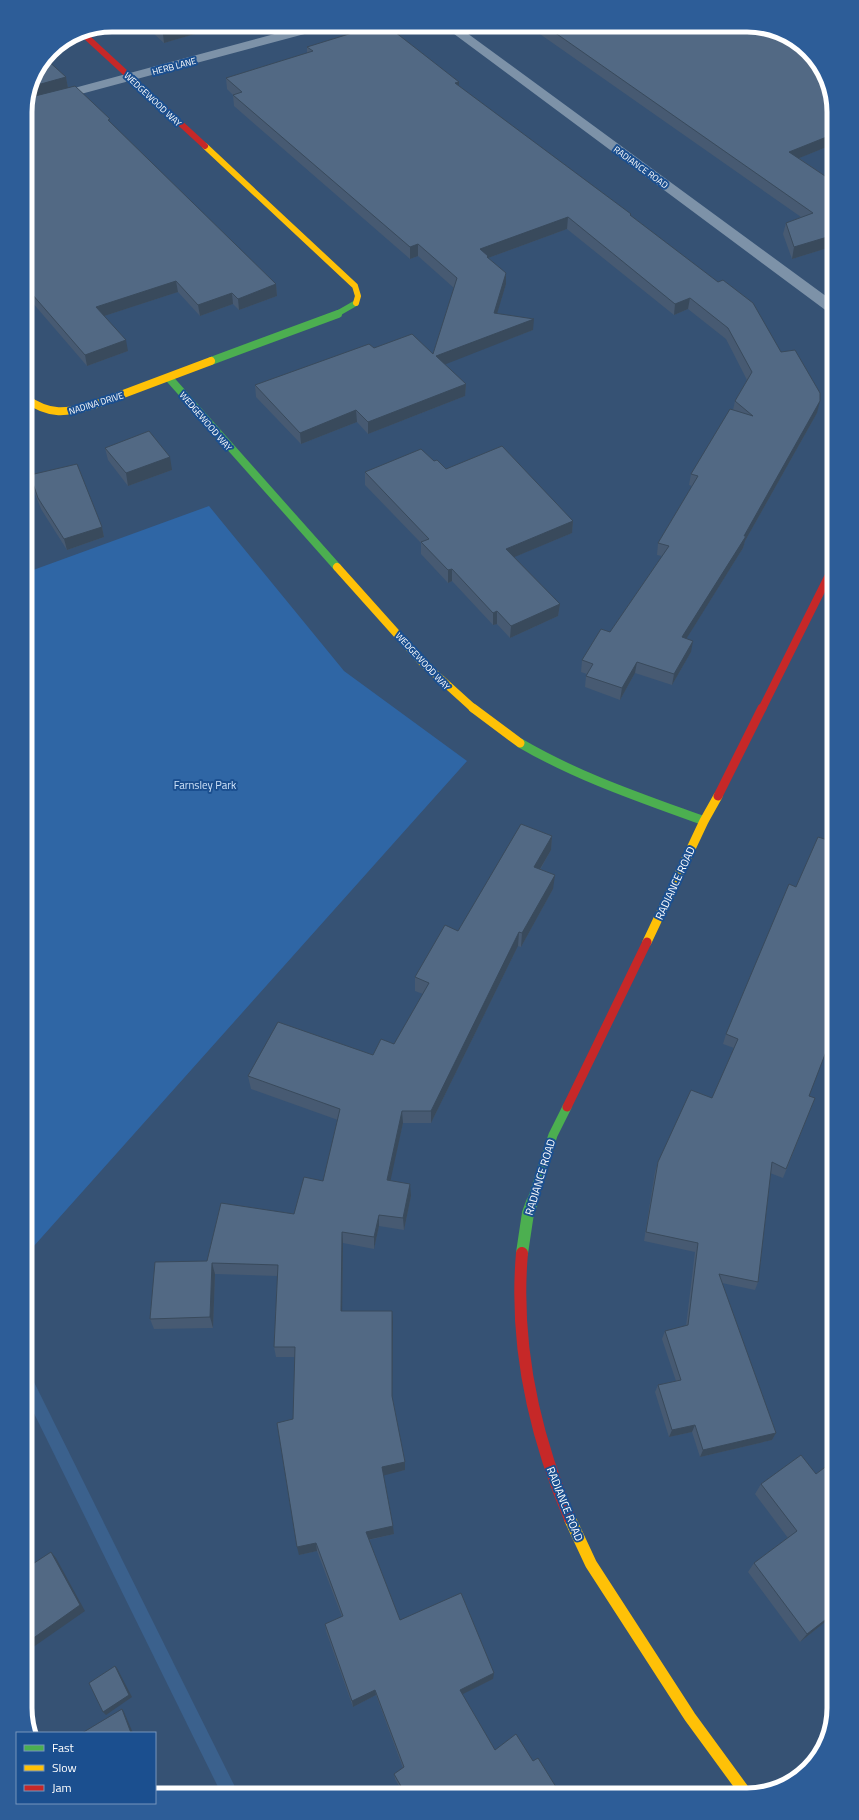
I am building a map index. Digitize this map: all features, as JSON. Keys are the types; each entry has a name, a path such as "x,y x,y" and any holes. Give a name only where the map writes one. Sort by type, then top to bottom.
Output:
{"street":[{"name":"HERB LANE","path":"33,103 297,32"},
{"name":"RADIANCE ROAD","path":"458,32 827,304"},
{"name":"WEDGEWOOD WAY","path":"86,36 355,286 359,295 358,300 349,309 341,313 169,378 217,434 425,665 467,707 500,731 564,768 704,821"},
{"name":"NADINA DRIVE","path":"32,405 52,413 71,412 169,378"},
{"name":"RADIANCE ROAD","path":"742,1788 690,1717 591,1564 561,1500 540,1437 526,1376 520,1320 520,1266 528,1213 553,1135 666,904 704,821 725,784 827,579"}],"green space":[{"name":"Farnsley Park","path":"209,506 344,671 467,761 32,1248 32,570"}],"building":[{"path":"355,32 395,32 459,82 455,83 631,214 630,215 718,282 723,280 753,303 781,352 795,350 820,393 820,401 744,536 746,536 682,637 693,641 674,674 637,662 622,688 586,676 593,664 582,660 601,629 610,632 669,546 658,543 698,476 691,474 730,409 753,416 735,401 752,372 728,328 690,298 675,304 568,217 480,249 506,273 494,313 534,319 436,356 466,384 368,422 356,410 300,433 255,385 369,344 374,348 412,334 433,354 457,278 418,244 410,247 233,95 242,92 226,78 313,51 307,47"},
{"path":"554,32 753,32 773,36 792,45 811,63 821,81 827,106 827,137 789,152 827,177 827,237 794,247 786,223 813,213"},
{"path":"49,62 66,77 37,85 45,67"},
{"path":"75,86 276,284 238,299 232,293 198,305 176,281 96,307 126,340 85,355 32,294 32,106 34,96"},
{"path":"149,431 170,457 126,473 105,448"},
{"path":"502,446 573,521 506,549 560,604 511,626 497,611 493,613 452,569 448,570 421,542 429,539 365,472 421,449 434,461 437,460 446,469"},
{"path":"77,464 102,527 64,539 38,498 32,481 32,475"},
{"path":"521,824 552,836 534,867 555,875 522,933 519,932 431,1111 402,1111 387,1180 410,1184 403,1218 379,1215 374,1237 342,1232 341,1311 392,1311 392,1396 405,1462 382,1467 393,1526 366,1532 400,1620 461,1593 494,1673 460,1690 495,1750 516,1734 533,1761 538,1758 557,1788 402,1788 394,1774 404,1767 375,1690 352,1701 325,1624 343,1616 316,1543 297,1547 277,1423 293,1419 295,1347 274,1347 278,1265 212,1263 210,1317 150,1319 155,1262 207,1261 221,1203 294,1214 304,1177 323,1181 340,1109 248,1076 278,1022 373,1055 381,1039 394,1044 429,983 415,977 445,925 458,931"},
{"path":"818,837 827,840 827,1049 809,1096 815,1098 786,1169 772,1162 758,1282 719,1274 776,1433 703,1450 695,1425 672,1430 658,1385 681,1380 665,1331 688,1325 698,1243 646,1232 658,1162 691,1090 712,1098 738,1039 726,1034 789,884 796,887"},
{"path":"801,1455 816,1474 827,1466 827,1618 807,1634 754,1563 797,1531 761,1484"},
{"path":"51,1552 80,1605 32,1639 32,1564"},
{"path":"115,1666 129,1695 103,1712 89,1683"},
{"path":"122,1709 131,1732 84,1732"}],"waterway":[{"path":"32,1393 228,1788"}],"traffic: fast":[{"path":"211,361 341,313 356,303"},
{"path":"169,378 337,567"},
{"path":"520,743 541,756 586,777 633,796 704,821"},
{"path":"522,1253 528,1213 553,1135 567,1107"}],"traffic: slow":[{"path":"205,146 355,286 358,296 356,303"},
{"path":"32,403 42,409 50,411 66,412 75,410 94,405 211,361"},
{"path":"337,567 422,662 469,705 520,743"},
{"path":"647,942 704,821 718,796"},
{"path":"570,1519 591,1564 690,1717 742,1788"}],"traffic: jam":[{"path":"86,36 205,146"},
{"path":"718,796 827,579"},
{"path":"567,1107 647,942"},
{"path":"522,1253 519,1284 520,1318 523,1353 529,1389 546,1458 570,1519"}]}
